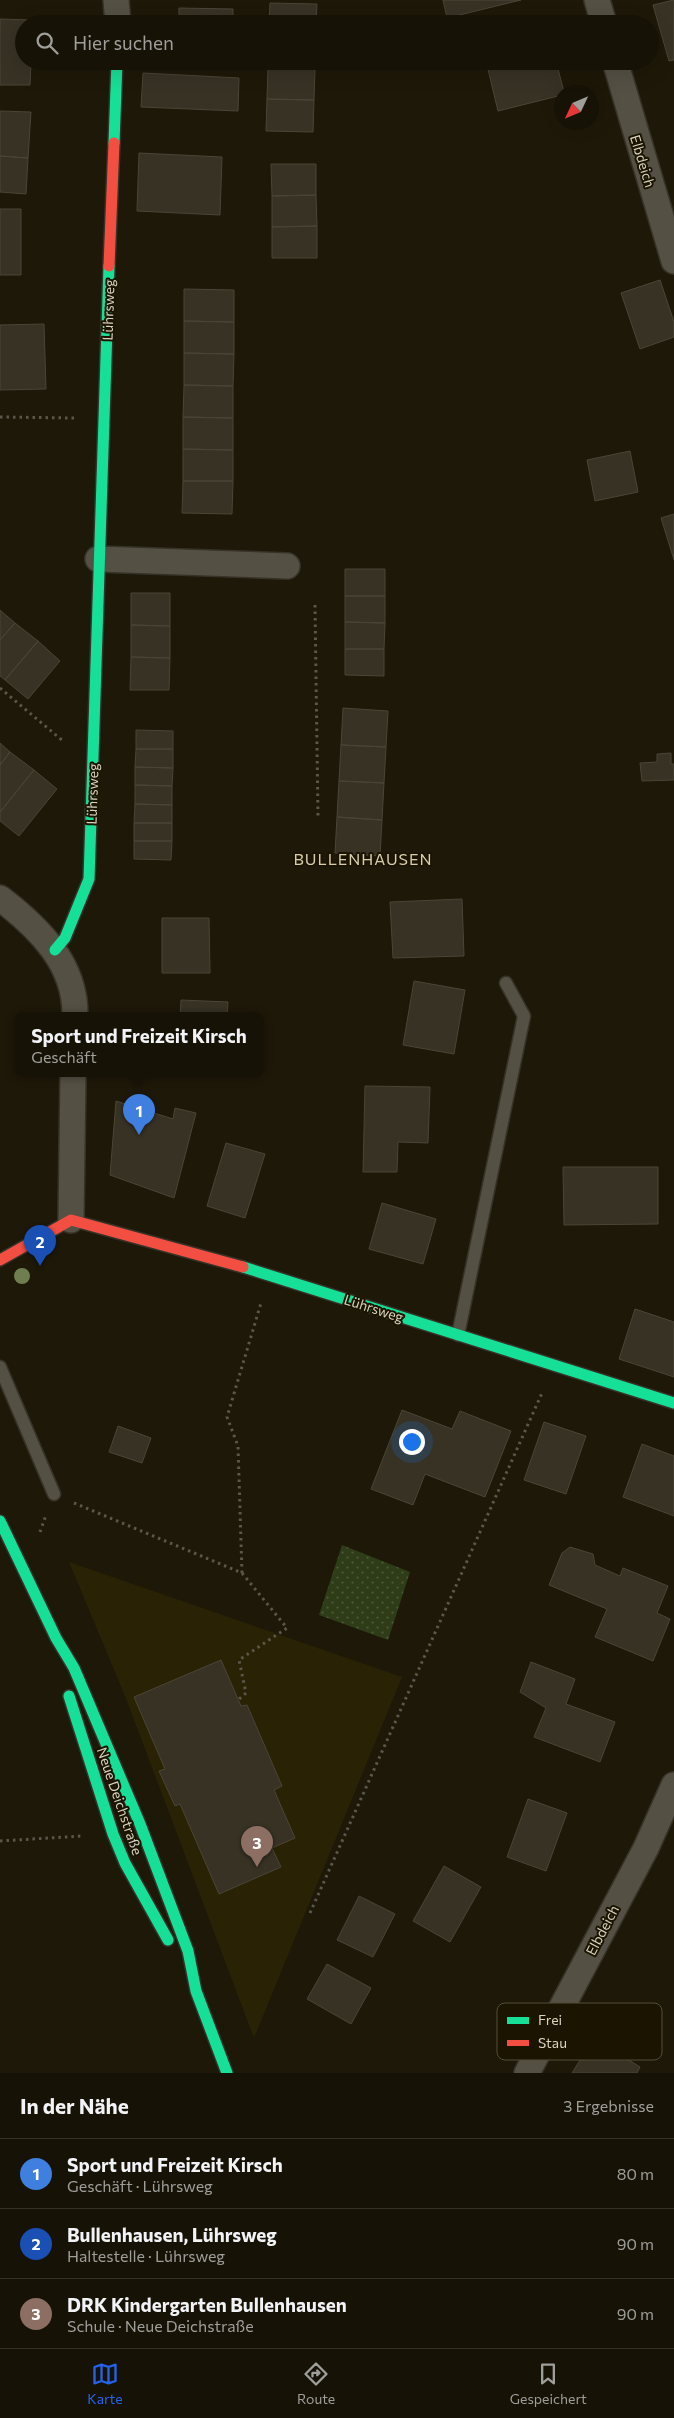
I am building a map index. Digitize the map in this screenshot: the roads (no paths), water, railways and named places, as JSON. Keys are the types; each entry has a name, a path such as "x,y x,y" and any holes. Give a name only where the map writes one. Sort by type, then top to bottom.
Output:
{"street":[{"path":"116,0 117,15"},
{"path":"598,0 602,15"},
{"name":"Lührsweg","path":"55,950 65,938 89,878 98,560 117,70"},
{"name":"Elbdeich","path":"618,70 674,261"},
{"path":"98,560 287,566"},
{"path":"0,898 34,928 55,950 68,975 75,997 75,1012"},
{"path":"0,1260 71,1220 73,1077"},
{"name":"Lührsweg","path":"71,1220 269,1274 674,1403"},
{"name":"Neue Deichstraße","path":"0,1521 56,1638 74,1668 140,1824 188,1951 196,1991"},
{"name":"Neue Deichstraße","path":"56,1638 63,1678 113,1834 125,1863 196,1991 227,2073"},
{"name":"Elbdeich","path":"564,2003 646,1848 674,1785"},
{"name":"Elbdeich","path":"527,2073 534,2060"}],"lane":[{"path":"458,1335 524,1016 506,983"},
{"path":"0,1367 54,1494"}],"place":[{"name":"Sport und Freizeit Kirsch","path":"139,1135"},
{"name":"Bullenhausen, Lührsweg","path":"40,1266"},
{"name":"DRK Kindergarten Bullenhausen","path":"257,1867"}],"district":[{"name":"BULLENHAUSEN","path":"363,858"}]}
